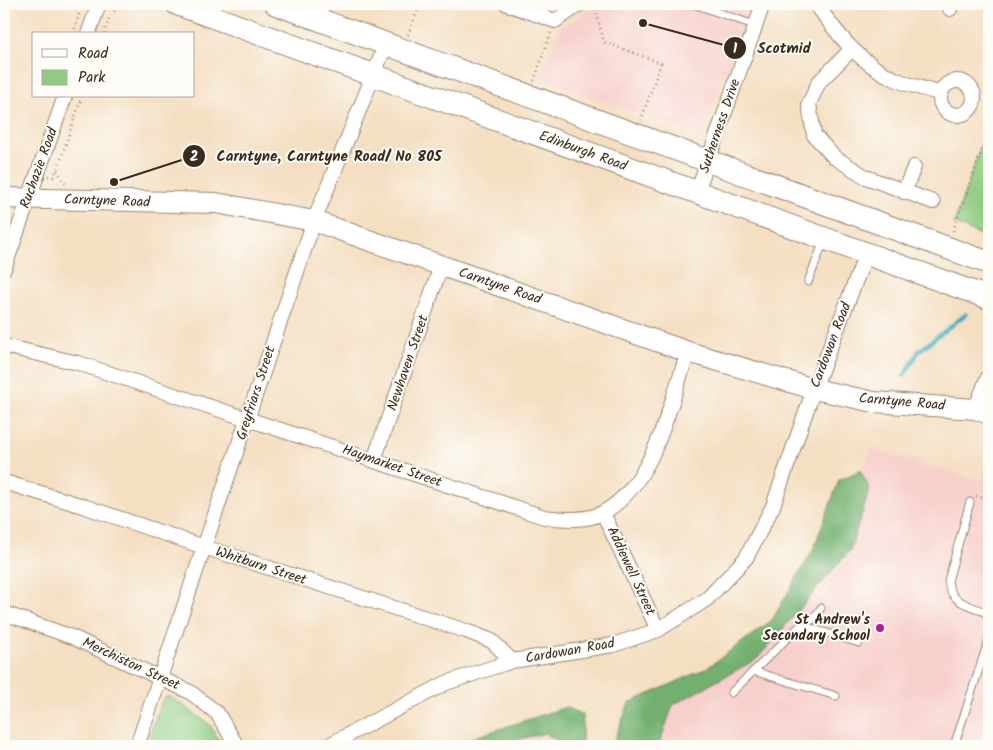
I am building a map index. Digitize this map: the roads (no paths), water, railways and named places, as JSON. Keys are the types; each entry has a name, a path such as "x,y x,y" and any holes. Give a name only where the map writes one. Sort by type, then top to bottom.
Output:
{"main road":[{"name":"Edinburgh Road","path":"177,4 989,298"},
{"path":"276,4 826,203 947,238 989,263"},
{"path":"820,237 826,203"},
{"path":"929,276 947,238"}],"street":[{"path":"89,32 98,4"},
{"path":"508,4 555,21 580,4"},
{"name":"Sutherness Drive","path":"697,192 754,25 763,4"},
{"path":"816,4 840,38 852,50 896,79 941,94"},
{"name":"Greyfriars Street","path":"137,746 314,221 386,44"},
{"path":"852,50 819,82 809,104 814,135 834,157 866,177 932,202"},
{"name":"Ruchazie Road","path":"4,269 64,98"},
{"path":"904,192 914,168"},
{"name":"Carntyne Road","path":"4,198 216,203 314,221 688,352 814,389 874,402 982,412"},
{"name":"Cardowan Road","path":"327,746 446,683 512,661 613,645 658,630 707,599 746,558 774,506 814,389 866,254"},
{"name":"Newhaven Street","path":"374,460 441,266"},
{"name":"Haymarket Street","path":"4,346 78,363 544,518 574,519 603,513 629,493 644,470 656,443 688,352"},
{"path":"982,412 989,374"},
{"name":"Whitburn Street","path":"4,482 466,631 492,642 512,661"},
{"name":"Addiewell Street","path":"603,513 658,630"},
{"name":"Merchiston Street","path":"4,613 72,637 190,692 217,713 237,746"}],"lane":[{"path":"694,4 754,25"},
{"path":"808,282 820,237"},
{"path":"970,502 948,582 949,592 955,600 979,608 989,615"},
{"path":"731,693 801,625 812,620 821,608"},
{"path":"801,625 859,643"},
{"path":"954,746 989,639"},
{"path":"753,671 836,696"}],"waterway":[{"path":"904,376 919,351 966,314"}],"place":[{"name":"Scotmid","path":"643,23"},
{"name":"Carntyne, Carntyne Road/ No 805","path":"114,182"},
{"name":"St Andrew's Secondary School","path":"880,628"}]}
